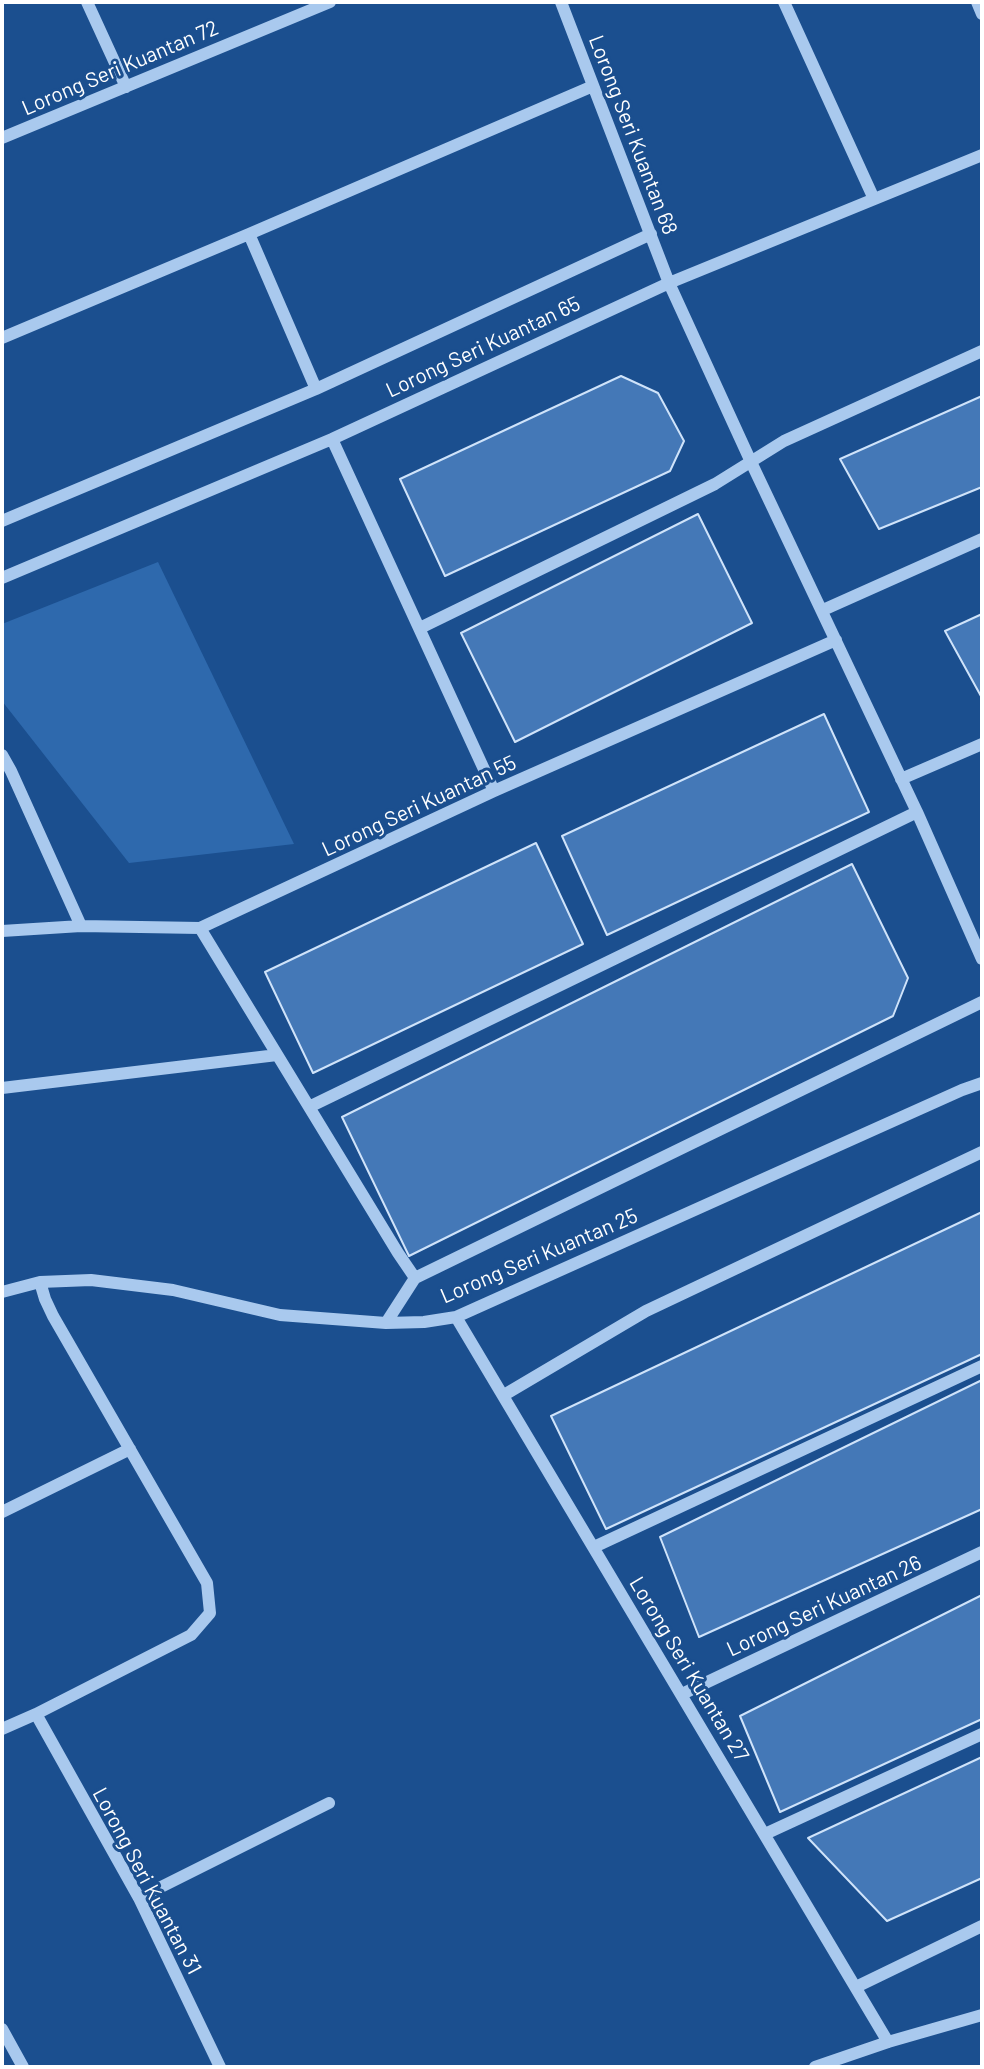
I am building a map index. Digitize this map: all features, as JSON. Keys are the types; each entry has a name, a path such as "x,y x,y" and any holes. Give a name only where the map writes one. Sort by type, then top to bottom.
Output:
{"street":[{"path":"87,2 126,87"},
{"name":"Lorong Seri Kuantan 72","path":"2,138 330,2"},
{"name":"Lorong Seri Kuantan 68","path":"561,2 670,282 751,462 823,610 980,950"},
{"path":"784,2 874,199"},
{"path":"977,2 982,14"},
{"path":"2,338 593,86"},
{"name":"Lorong Seri Kuantan 65","path":"2,578 332,439 670,282 982,155"},
{"path":"2,521 316,389 651,233"},
{"path":"249,234 316,389"},
{"path":"420,628 715,484 784,441 982,351"},
{"path":"332,439 494,791"},
{"path":"823,610 982,539"},
{"name":"Lorong Seri Kuantan 55","path":"2,930 81,926 200,928 494,791 836,640"},
{"path":"901,779 982,744"},
{"path":"2,755 6,771 81,926"},
{"path":"309,1107 917,812"},
{"path":"200,928 415,1278"},
{"path":"386,1323 415,1278 982,1002"},
{"path":"2,1088 277,1055"},
{"name":"Lorong Seri Kuantan 25","path":"2,1292 40,1282 91,1280 173,1290 280,1315 386,1323 424,1322 456,1317 982,1083"},
{"path":"504,1395 646,1311 982,1152"},
{"path":"2,1729 191,1635 210,1612 207,1583 53,1316 40,1282"},
{"name":"Lorong Seri Kuantan 27","path":"456,1317 888,2042"},
{"path":"594,1547 982,1366"},
{"path":"2,1512 130,1449"},
{"name":"Lorong Seri Kuantan 26","path":"682,1694 982,1552"},
{"name":"Lorong Seri Kuantan 31","path":"36,1714 139,1899 220,2067"},
{"path":"765,1834 982,1734"},
{"path":"139,1899 329,1803"},
{"path":"856,1987 982,1927"},
{"path":"815,2067 888,2042 982,2015"},
{"path":"2,2029 23,2067"}],"shaded area":[{"path":"158,562 294,844 129,863 2,701 2,624"}],"building":[{"path":"621,376 658,393 684,441 670,471 445,576 400,479"},
{"path":"982,396 982,487 879,529 840,459"},
{"path":"698,514 752,623 515,742 461,633"},
{"path":"982,614 982,698 945,631"},
{"path":"824,714 869,812 607,935 562,836"},
{"path":"536,843 583,944 313,1073 265,972"},
{"path":"852,864 908,978 893,1016 409,1256 342,1117"},
{"path":"982,1212 982,1354 606,1529 551,1416"},
{"path":"982,1380 982,1509 699,1637 660,1537"},
{"path":"982,1595 982,1719 780,1812 740,1716"},
{"path":"982,1757 982,1878 887,1921 808,1838"}]}
